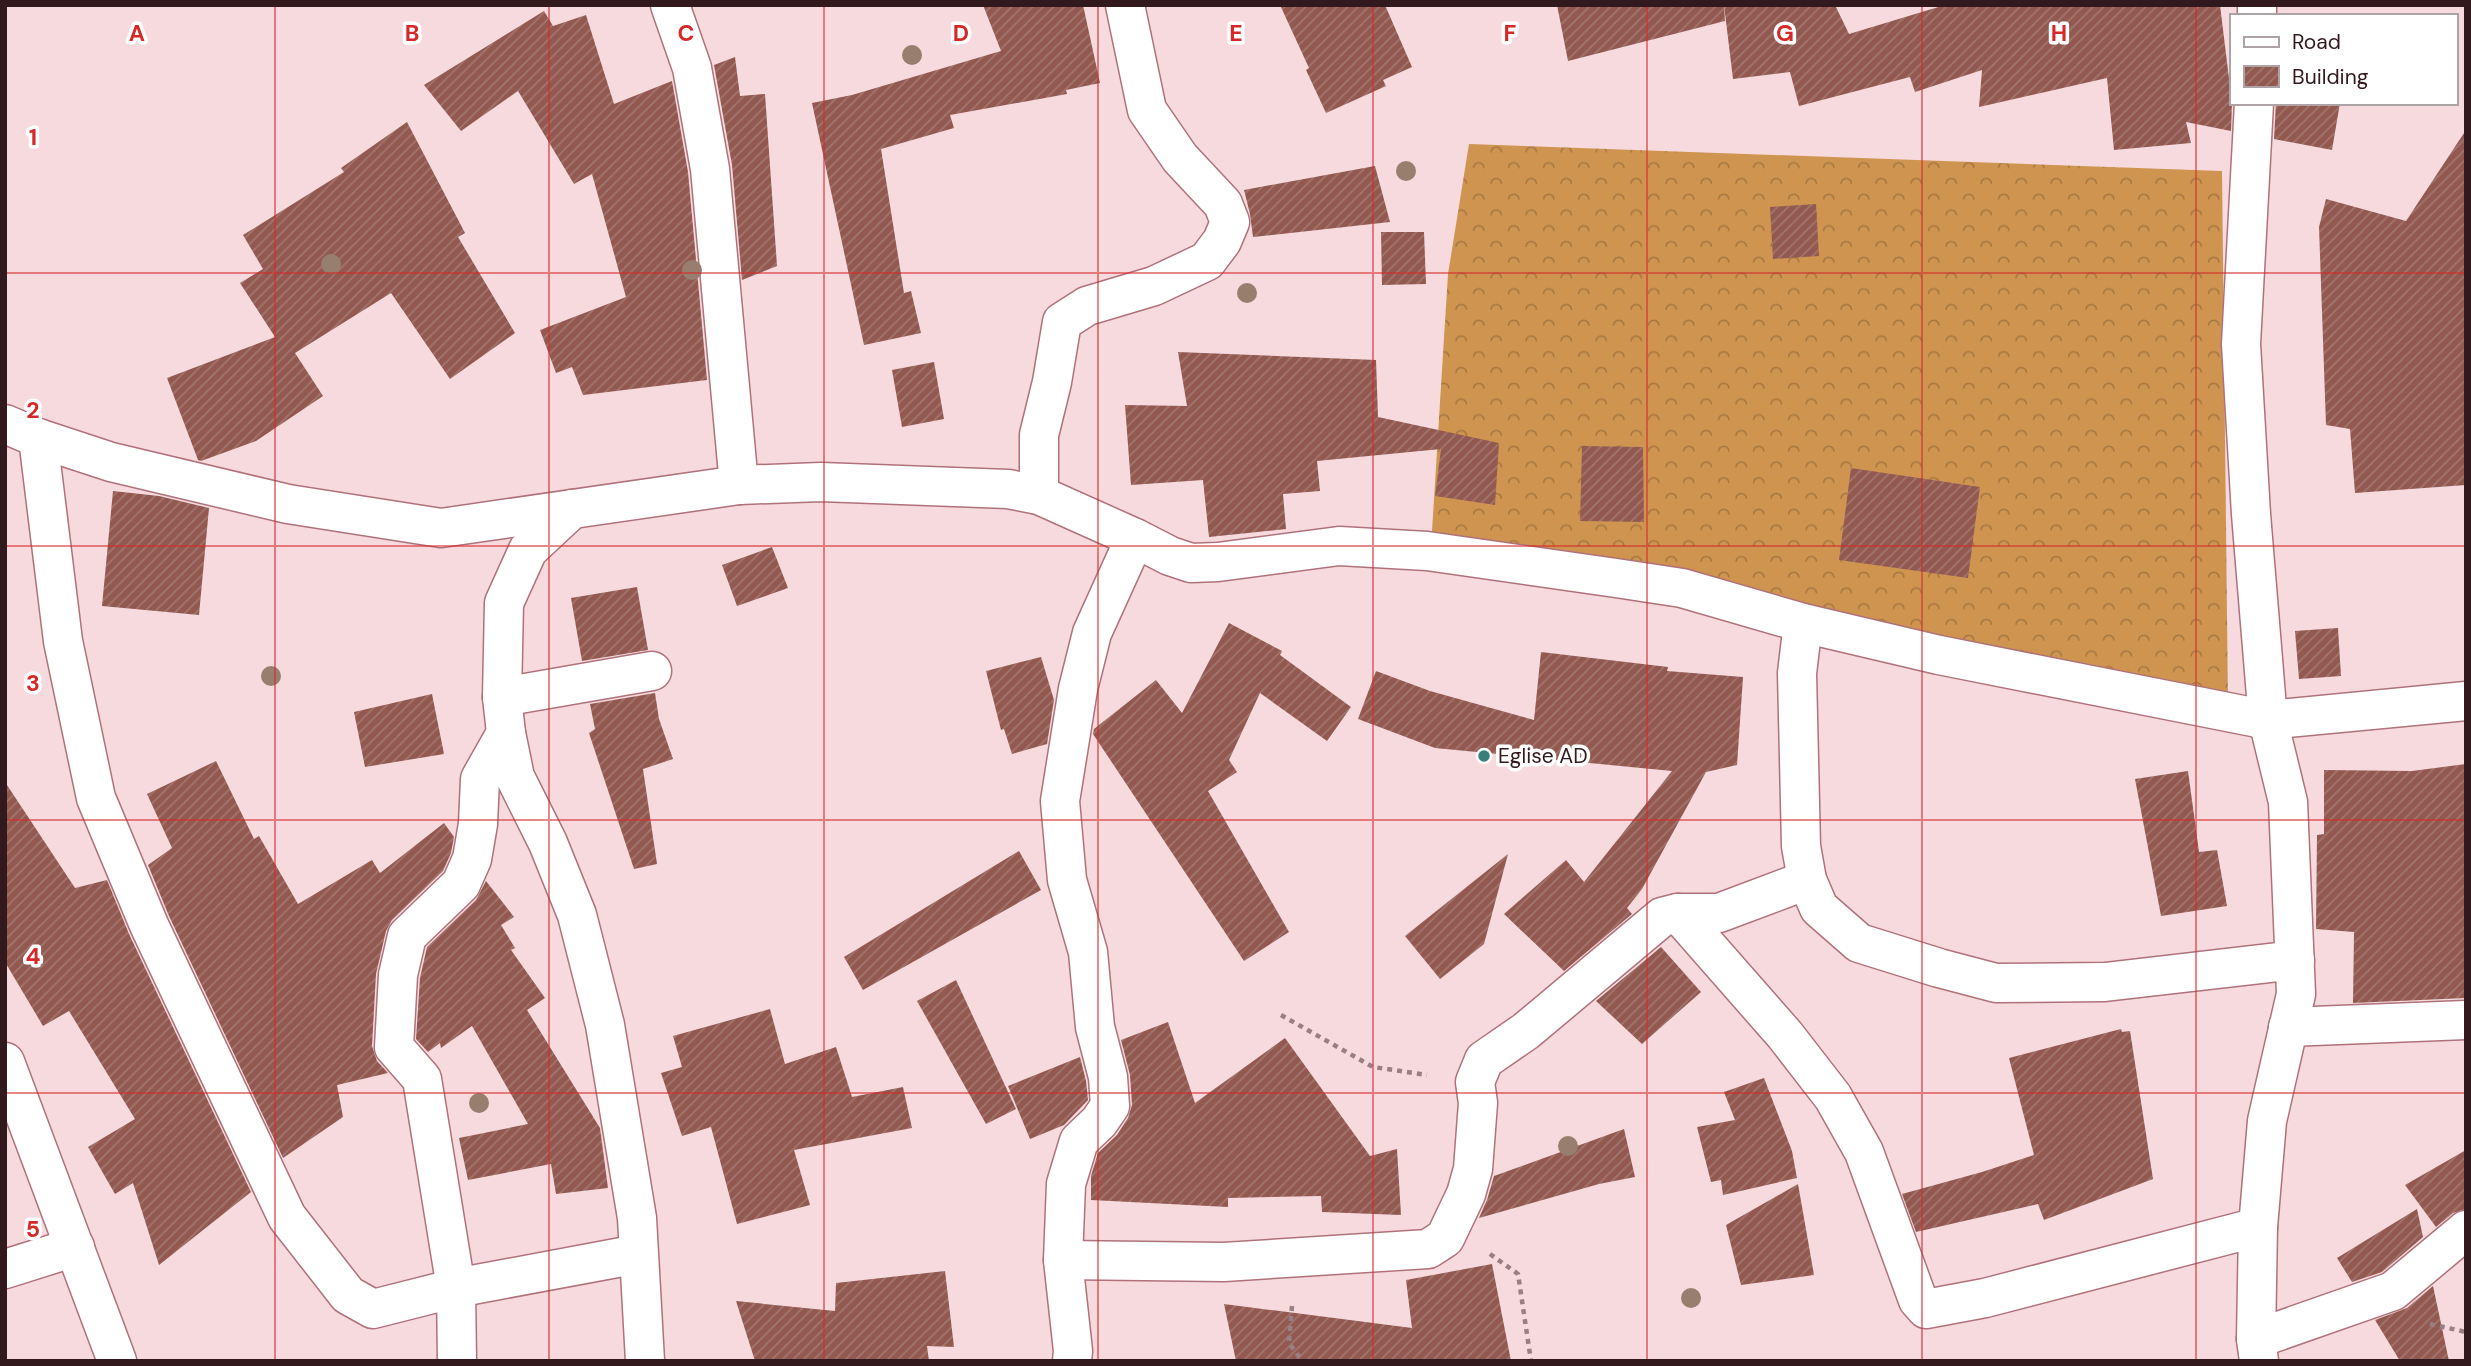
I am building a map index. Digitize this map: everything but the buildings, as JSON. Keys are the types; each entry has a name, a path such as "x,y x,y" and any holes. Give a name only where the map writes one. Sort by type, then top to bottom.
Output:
{"street":[{"path":"670,5 692,68 710,169 739,485"},
{"path":"1039,495 1039,435 1052,382 1062,322 1087,306 1154,286 1208,261 1222,242 1230,222 1223,204 1180,158 1147,110 1125,5"},
{"path":"2255,105 2241,344 2251,514 2268,720 2288,802 2296,994 2267,1121 2258,1227 2258,1350 2393,1291 2466,1230"},
{"path":"21,431 111,462 289,504 441,528 739,485 834,483 1008,489 1039,495 1170,556 1192,563 1339,546 1427,551 1682,588 1803,623 1939,655 2268,720 2466,701"},
{"path":"21,431 96,798 149,925 287,1217 348,1295 373,1309 456,1288 638,1254"},
{"path":"572,509 528,550 504,603 504,715 515,777 548,843 577,915 605,1025 636,1218 645,1361"},
{"path":"1072,1361 1062,1261 1066,1184 1079,1141 1099,1122 1110,1106 1108,1077 1095,1027 1088,952 1067,880 1060,801 1078,689 1092,633 1135,538"},
{"path":"1803,623 1797,673 1801,846 1807,880 1819,908 1858,943 1996,983 2105,982 2295,960"},
{"path":"504,715 652,671"},
{"path":"457,1361 456,1288 422,1079 394,1047 398,975 407,936 461,884 472,859 478,824 480,779 504,715"},
{"path":"1062,1261 1224,1262 1428,1249 1446,1238 1466,1194 1473,1169 1478,1102 1475,1082 1484,1060 1526,1031 1662,918 1678,913 1719,913 1807,880"},
{"path":"1678,913 1785,1035 1833,1097 1864,1152 1918,1300 1926,1309 1985,1298 2258,1227"},
{"path":"2288,1027 2466,1020"},
{"path":"5,1062 117,1361"},
{"path":"5,1269 75,1247"}],"path":[{"path":"1281,1015 1373,1067 1475,1082"},
{"path":"1451,1226 1518,1274 1531,1361"},
{"path":"1299,1257 1289,1343 1302,1361"}],"green space":[{"path":"1469,144 2222,171 2228,702 1431,547 1448,274"}],"place":[{"name":"Eglise AD","path":"1484,756"}]}
